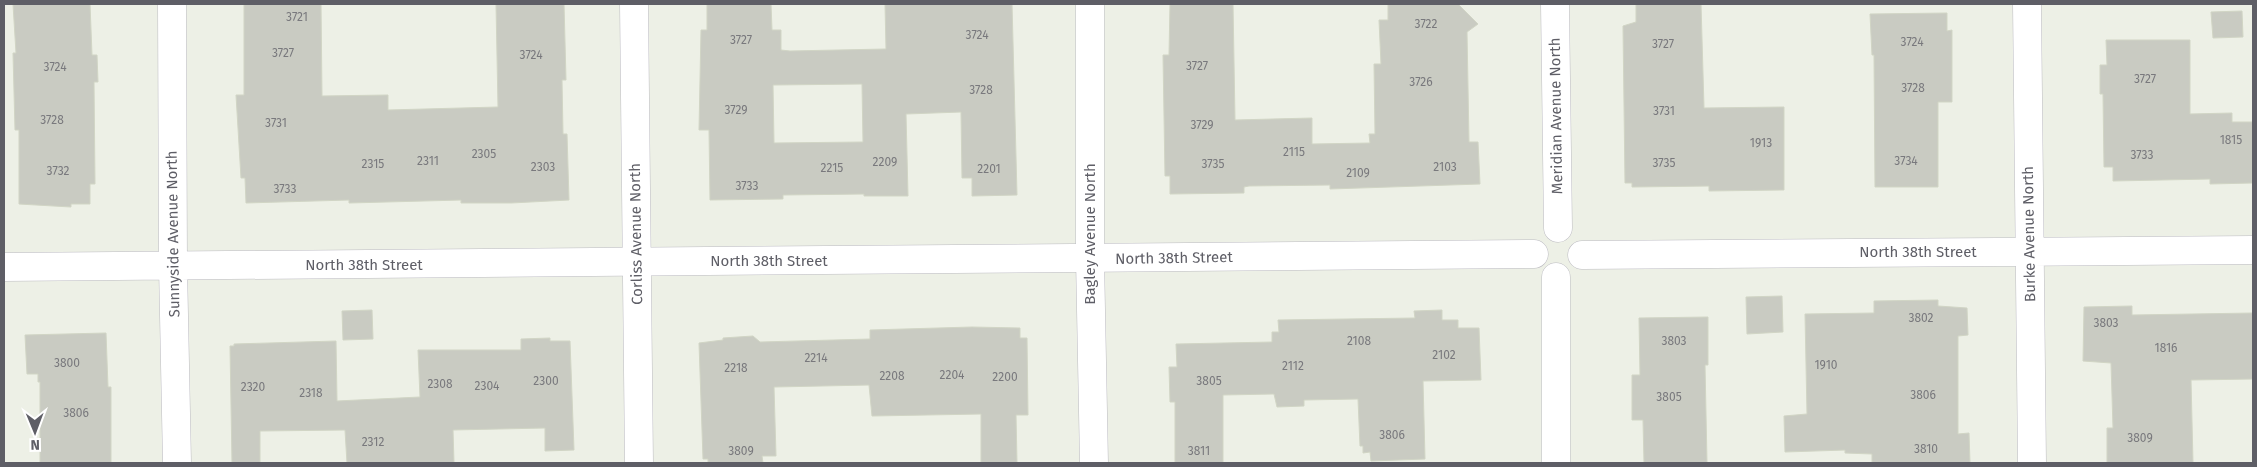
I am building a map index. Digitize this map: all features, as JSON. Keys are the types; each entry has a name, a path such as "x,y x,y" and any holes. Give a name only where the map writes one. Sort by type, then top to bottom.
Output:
{"street":[{"name":"Sunnyside Avenue North","path":"172,4 173,266 177,463"},
{"name":"Corliss Avenue North","path":"634,4 639,463"},
{"name":"Bagley Avenue North","path":"1090,4 1090,259 1094,463"},
{"name":"Meridian Avenue North","path":"1555,4 1558,228"},
{"name":"Burke Avenue North","path":"2027,4 2032,463"},
{"path":"1558,228 1570,231 1576,236 1581,242 1582,255 1579,266 1574,272 1566,276 1556,277 1550,276 1537,266 1534,254 1535,242 1540,235 1558,228"},
{"name":"North 38th Street","path":"1582,255 2253,250"},
{"name":"North 38th Street","path":"4,267 1534,254"},
{"path":"1556,277 1556,463"}],"building":[{"path":"13,4 90,4 92,55 97,55 98,82 94,82 95,184 90,184 90,204 71,204 71,207 19,204 19,130 15,130 13,53 16,53"},
{"path":"244,4 321,4 322,96 388,95 388,110 498,107 496,4 564,4 566,80 562,80 563,134 567,134 569,200 511,203 461,203 461,200 349,203 349,200 246,203 245,178 241,178 236,95 244,95"},
{"path":"707,4 771,4 772,30 781,30 781,50 886,49 885,4 1012,4 1017,195 972,196 972,178 962,178 961,112 906,114 908,196 864,196 864,194 783,195 783,199 710,200 709,130 699,130 701,30 707,30","holes":["862,84 863,142 774,143 773,85"]},
{"path":"1170,4 1233,4 1235,120 1312,118 1312,144 1370,143 1369,134 1375,134 1374,64 1381,64 1379,20 1388,20 1388,4 1458,4 1478,24 1467,32 1469,142 1478,142 1480,184 1330,189 1330,185 1249,186 1244,187 1244,193 1170,194 1170,176 1165,176 1163,55 1169,55"},
{"path":"1636,4 1701,4 1704,108 1784,107 1784,190 1709,191 1709,186 1632,187 1632,183 1625,183 1623,26 1636,22"},
{"path":"2242,11 2243,37 2213,38 2211,12"},
{"path":"1947,13 1947,31 1952,30 1952,102 1938,102 1938,187 1875,187 1874,55 1872,55 1870,14"},
{"path":"2106,40 2190,40 2190,114 2232,113 2232,122 2253,122 2252,183 2210,184 2210,179 2113,181 2113,167 2104,167 2103,94 2100,94 2100,65 2107,65"},
{"path":"1782,296 1783,332 1747,334 1746,297"},
{"path":"1938,300 1938,306 1967,308 1968,335 1958,336 1958,434 1969,433 1970,463 1872,463 1872,454 1845,453 1845,450 1785,452 1784,416 1807,414 1805,314 1874,313 1874,301"},
{"path":"2132,306 2132,315 2253,313 2253,379 2191,380 2193,463 2107,463 2107,428 2113,428 2111,363 2083,361 2084,307"},
{"path":"372,310 373,339 343,340 342,311"},
{"path":"1442,310 1442,320 1458,320 1458,328 1479,328 1481,380 1423,381 1425,459 1371,461 1370,452 1363,453 1363,446 1360,446 1358,399 1304,400 1304,406 1277,407 1274,394 1223,395 1223,463 1175,463 1175,402 1170,402 1169,367 1177,367 1176,344 1272,342 1272,332 1279,332 1278,320 1415,318 1414,311"},
{"path":"1708,317 1708,365 1705,365 1707,463 1644,463 1643,420 1632,420 1632,375 1640,375 1639,318"},
{"path":"972,327 1020,328 1020,338 1027,338 1028,415 1016,415 1017,463 981,463 981,414 872,416 869,385 774,387 776,456 762,456 763,463 708,463 708,459 703,459 699,343 723,340 723,338 753,336 760,342 870,339 870,330"},
{"path":"106,333 108,387 111,387 111,463 40,463 40,382 38,382 38,374 27,374 25,335"},
{"path":"550,338 550,341 570,341 574,450 545,451 545,428 453,430 454,463 347,463 345,430 260,431 260,463 232,463 230,346 234,346 234,344 336,341 337,401 420,397 418,350 521,350 521,339"}]}
